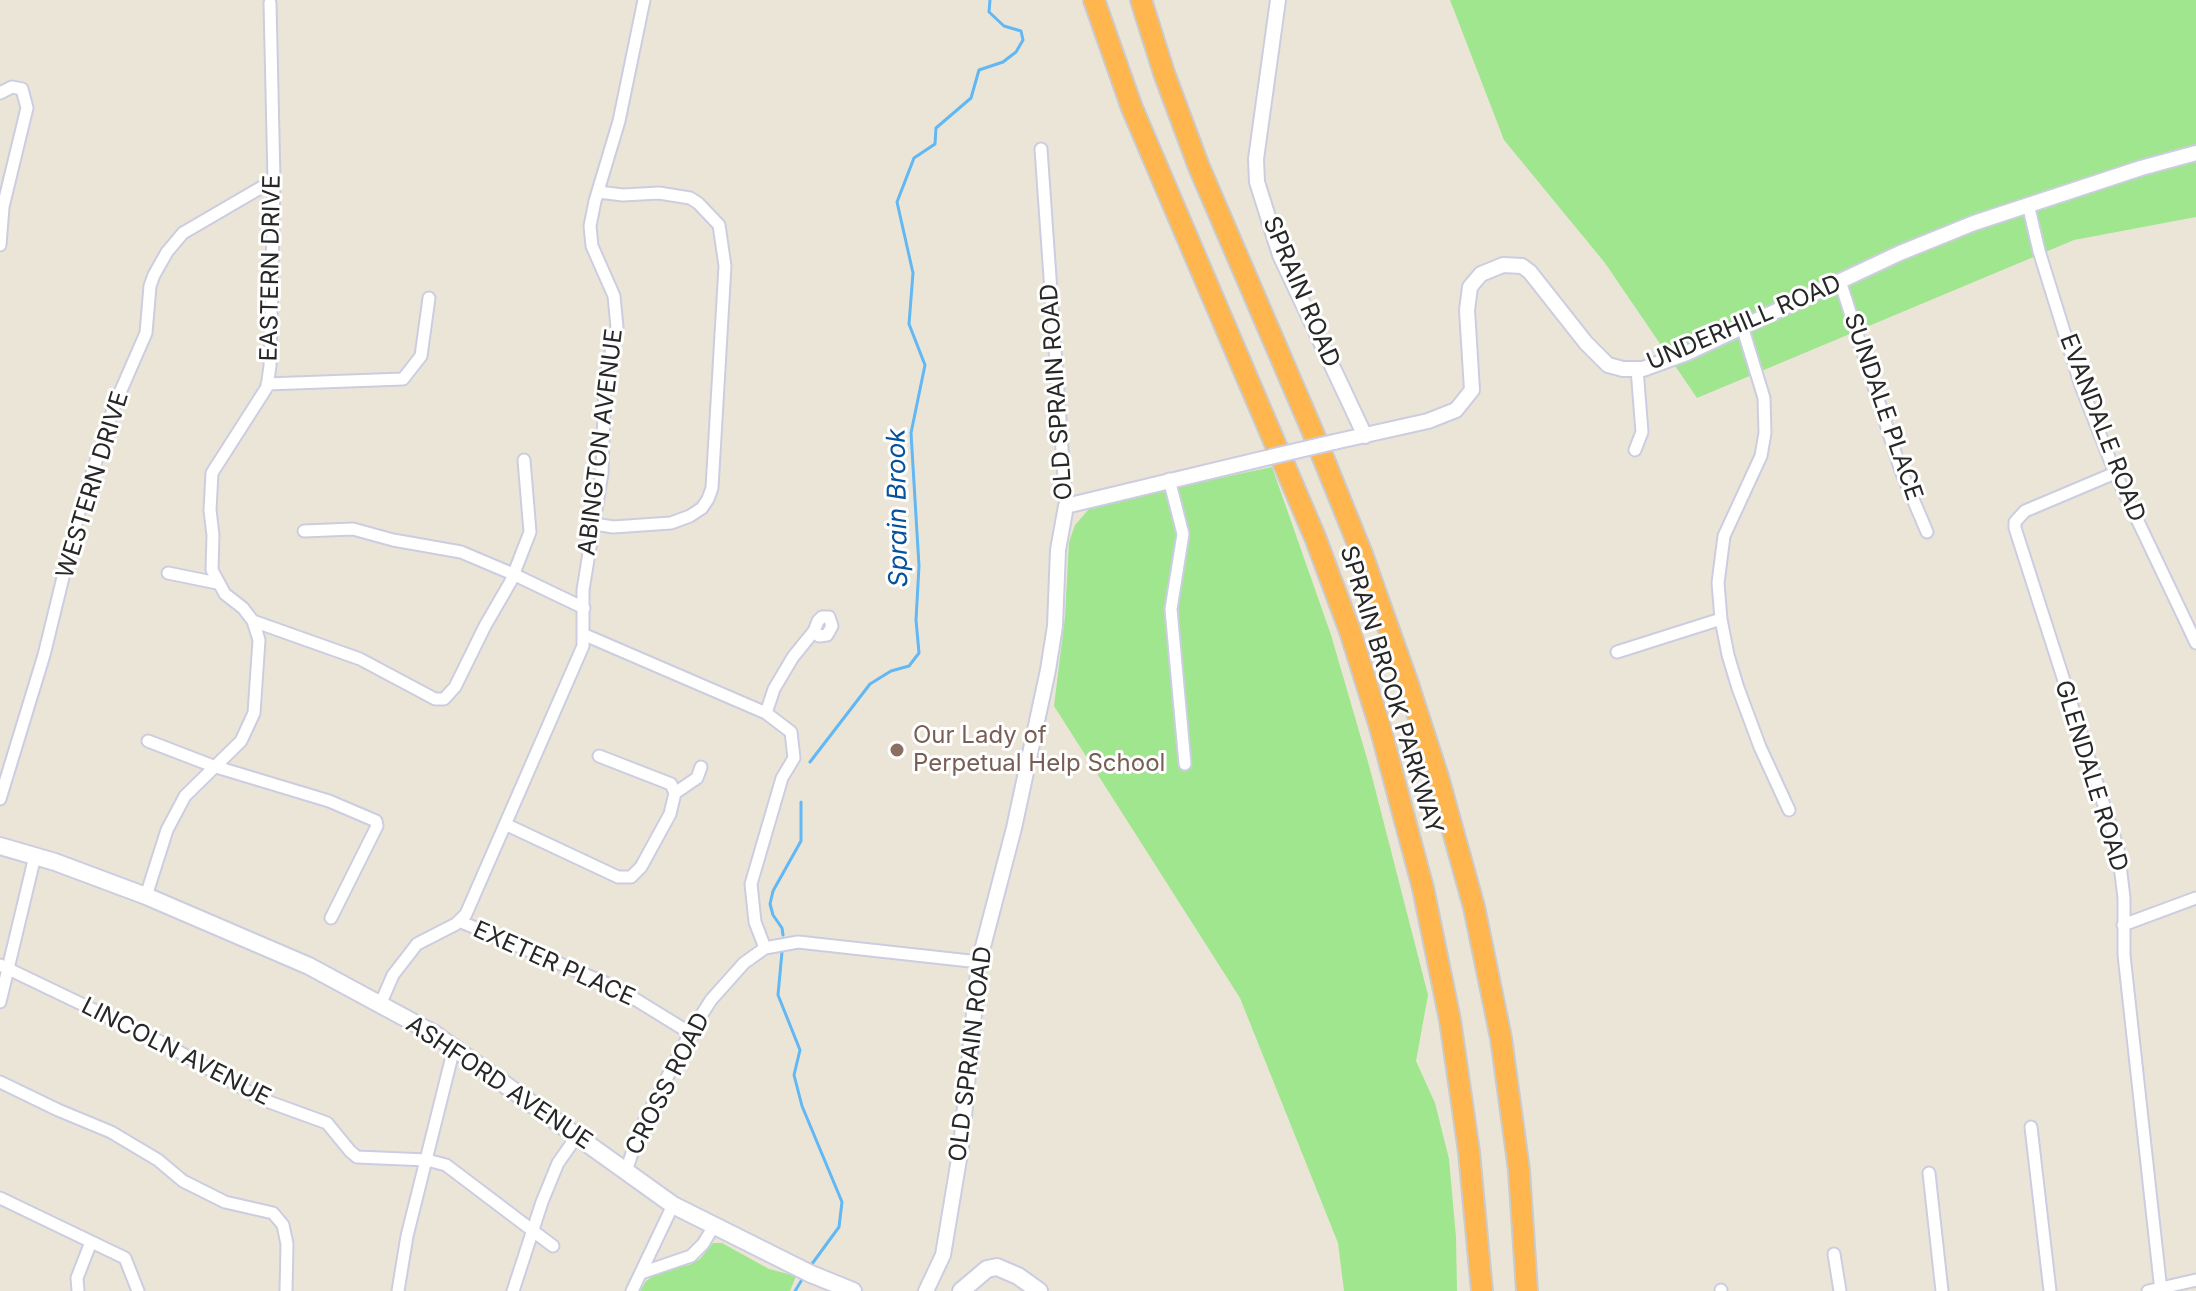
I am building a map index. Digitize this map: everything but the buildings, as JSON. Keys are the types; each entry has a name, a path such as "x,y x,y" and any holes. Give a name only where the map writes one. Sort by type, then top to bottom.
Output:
{"highway":[{"name":"SPRAIN BROOK PARKWAY","path":"1094,0 1132,108 1315,537 1377,716 1415,856 1444,987 1471,1163 1482,1291"},
{"name":"SPRAIN BROOK PARKWAY","path":"1141,0 1199,167 1366,565 1438,777 1474,907 1501,1038 1519,1170 1527,1291"}],"main road":[{"name":"ASHFORD AVENUE","path":"0,846 146,896 309,966 433,1033 673,1205 805,1271 853,1291"},
{"path":"961,1291 987,1269 997,1267 1018,1276 1039,1291"}],"street":[{"name":"ABINGTON AVENUE","path":"585,635 583,590 602,473 605,379 617,327 614,296 592,246 590,226 619,121 644,0"},
{"name":"SPRAIN ROAD","path":"1278,0 1256,159 1257,182 1280,255 1365,436"},
{"name":"EASTERN DRIVE","path":"217,583 212,570 212,473 267,384 270,366 274,180 270,3"},
{"path":"0,93 17,87 22,89 27,102 3,207 0,245"},
{"name":"OLD SPRAIN ROAD","path":"926,1291 943,1255 961,1147 979,962 1014,828 1055,626 1058,550 1066,506 1041,149"},
{"name":"UNDERHILL ROAD","path":"1066,506 1169,479 1428,421 1456,410 1472,390 1467,310 1470,287 1481,274 1503,265 1522,266 1530,272 1586,343 1608,365 1637,369 1675,358 1900,253 2028,204 2196,153"},
{"name":"WESTERN DRIVE","path":"0,799 44,655 79,512 115,404 146,333 150,286 154,275 183,233 274,180"},
{"path":"595,524 613,527 671,523 702,508 708,499 712,488 725,266 719,225 690,198 659,193 623,195 598,192"},
{"name":"EVANDALE ROAD","path":"2028,204 2039,251 2081,386 2115,473 2196,643"},
{"name":"SUNDALE PLACE","path":"1840,281 1901,471 1927,532"},
{"path":"267,384 403,379 421,356 429,298"},
{"path":"1742,326 1764,398 1765,433 1761,456 1724,536 1718,583 1721,619 1738,688 1760,747 1789,810"},
{"path":"1635,450 1642,432 1637,369"},
{"path":"253,621 360,659 435,699 450,695 513,574 530,532 524,460"},
{"name":"GLENDALE ROAD","path":"2115,473 2025,511 2019,516 2015,528 2118,849 2124,898 2123,925 2161,1289"},
{"path":"1169,479 1183,534 1171,609 1185,764"},
{"path":"304,531 353,529 393,540 461,552 584,608"},
{"path":"146,896 167,830 185,796 241,741 254,713 259,640 253,621 217,583 168,573"},
{"path":"1617,652 1721,619"},
{"path":"766,713 774,689 793,657 814,631"},
{"path":"380,1005 393,975 417,944 466,914 583,646 585,635 766,713 791,732 794,758 782,778 751,884 755,922 765,948 798,942 979,962"},
{"path":"148,741 213,766 371,817 377,826 331,918"},
{"path":"505,824 618,877 631,877 641,867 670,814 675,793 671,784 599,756"},
{"path":"675,793 697,778 701,767"},
{"path":"0,1002 5,967 35,856"},
{"path":"2123,925 2196,898"},
{"name":"EXETER PLACE","path":"459,921 617,988 690,1033"},
{"name":"CROSS ROAD","path":"626,1171 640,1130 690,1033 711,1000 744,963 765,948"},
{"name":"LINCOLN AVENUE","path":"5,967 169,1046 261,1099 327,1123 357,1157 427,1160 446,1165 553,1246"},
{"path":"398,1291 407,1236 454,1048"},
{"path":"0,1082 111,1132 158,1160 183,1181 225,1202 273,1213 283,1225 287,1244 286,1291"},
{"path":"2031,1127 2050,1291"},
{"path":"513,1291 558,1163 577,1136"},
{"path":"1929,1173 1942,1291"},
{"path":"0,1198 125,1258 138,1291"},
{"path":"632,1291 673,1205"},
{"path":"641,1273 691,1256 714,1226"},
{"path":"78,1291 77,1278 91,1242"},
{"path":"656,1242 677,1259"},
{"path":"1834,1254 1840,1291"},
{"path":"2148,1291 2196,1280"}],"green space":[{"path":"1450,0 2196,0 2196,217 2074,240 1697,398 1605,263 1504,140"},
{"path":"1272,467 1331,635 1370,769 1428,995 1416,1061 1435,1103 1449,1159 1457,1291 1344,1291 1338,1243 1240,998 1054,706 1065,617 1069,542 1075,525 1089,509 1106,502"},
{"path":"713,1243 722,1243 769,1269 796,1276 790,1291 640,1291 646,1281 660,1271 689,1265 700,1259"}],"waterway":[{"name":"Sprain Brook","path":"810,762 870,684 891,671 909,666 919,653 916,620 919,566 911,433 925,365 909,324 913,273 897,202 914,158 935,144 936,128 971,98 979,70 1003,62 1016,52 1023,40 1021,31 1004,26 989,12 990,0"},
{"name":"Sprain Brook","path":"783,935 770,904 773,891 801,841 801,802"},
{"name":"Sprain Brook","path":"782,952 778,995 800,1050 794,1075 802,1106 842,1202 839,1227 809,1268"},
{"name":"Sprain Brook","path":"795,1291 803,1278"}],"place":[{"name":"Our Lady of Perpetual Help School","path":"897,750"}]}
